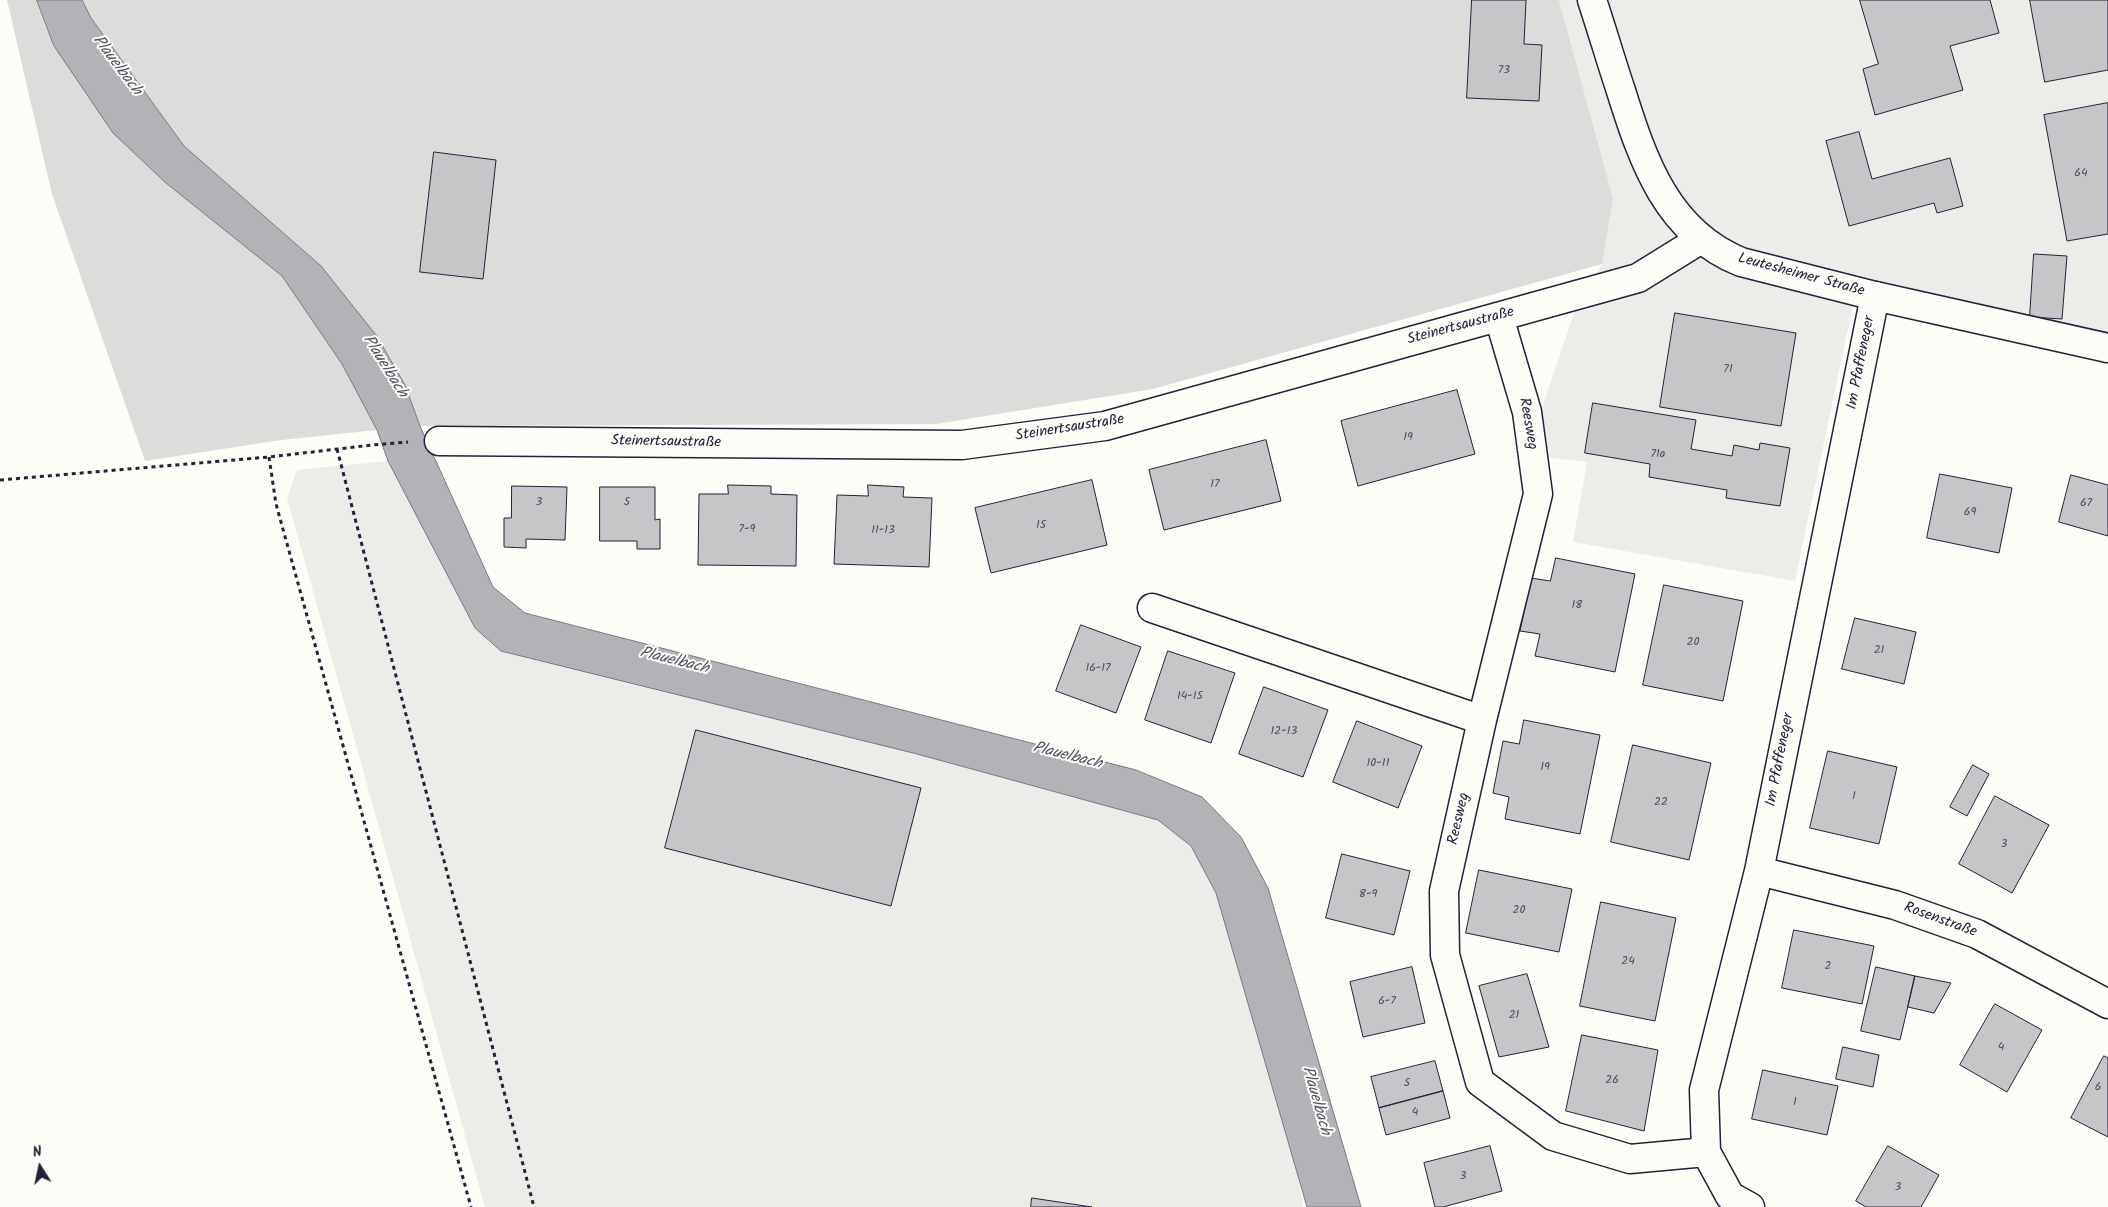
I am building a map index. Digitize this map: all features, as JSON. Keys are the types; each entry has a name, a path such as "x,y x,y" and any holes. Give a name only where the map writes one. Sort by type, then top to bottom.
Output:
{"street":[{"name":"Leutesheimer Straße","path":"1592,0 1641,152 1668,203 1701,239 1720,254 1741,262 1875,296 2108,348"},
{"name":"Steinertsaustraße","path":"439,440 962,445 1105,426 1638,278 1701,239"},
{"name":"Im Pfaffeneger","path":"1750,1207 1730,1196 1706,1152 1704,1090 1759,871 1875,296"},
{"name":"Reesweg","path":"1499,317 1527,412 1538,494 1482,720 1444,891 1445,955 1480,1082 1554,1136 1630,1159 1706,1152"},
{"path":"1152,608 1482,720"},
{"name":"Rosenstraße","path":"1759,871 1895,905 1977,934 2108,1004"}],"path":[{"path":"0,480 269,457 372,445"},
{"path":"337,449 534,1207"},
{"path":"269,457 276,504 471,1207"}],"shaded area":[{"path":"7,0 37,0 54,46 166,183 282,276 342,364 377,430 281,440 145,461 52,194"},
{"path":"82,0 1559,0 1613,198 1602,264 1153,389 936,424 420,426 405,385 376,335 321,266 184,146 91,18"},
{"path":"1559,0 2108,0 2108,342 1856,290 1795,581 1573,542 1587,462 1526,455 1574,313 1602,264 1613,198"},
{"path":"388,461 475,628 917,754 1157,820 1191,846 1216,893 1298,1177 1303,1207 485,1207 287,498 297,470"}],"water":[{"name":"Plauelbach","path":"37,0 82,0 91,18 184,146 321,266 376,335 405,385 420,426 493,587 525,613 1136,770 1202,797 1241,837 1268,888 1361,1207 1307,1207 1216,893 1191,846 1158,820 917,754 501,651 475,628 388,461 377,430 342,364 282,276 166,183 113,133 54,46"}],"building":[{"path":"1472,0 1526,0 1524,44 1542,45 1539,101 1467,98"},
{"path":"1860,0 1990,0 1999,33 1950,46 1963,90 1875,115 1863,69 1878,64"},
{"path":"2030,0 2108,0 2108,70 2045,82"},
{"path":"2108,103 2108,234 2067,241 2044,115"},
{"path":"1859,132 1872,179 1950,158 1963,206 1937,213 1934,203 1849,226 1826,141"},
{"path":"434,152 496,160 483,279 420,272"},
{"path":"2034,254 2067,256 2062,319 2030,317"},
{"path":"1675,313 1796,333 1781,426 1660,407"},
{"path":"1457,390 1475,454 1358,486 1341,421"},
{"path":"1593,403 1696,420 1691,449 1732,456 1734,445 1759,450 1760,443 1790,448 1780,506 1726,498 1727,490 1649,477 1650,464 1585,453"},
{"path":"1266,440 1281,501 1164,530 1149,470"},
{"path":"1940,474 2012,488 1999,553 1927,538"},
{"path":"2071,475 2108,485 2108,536 2059,522"},
{"path":"1092,480 1107,545 991,573 975,508"},
{"path":"728,485 771,486 771,494 797,495 796,566 698,565 699,494 728,494"},
{"path":"868,485 904,487 903,497 932,498 929,567 834,564 837,495 868,496"},
{"path":"512,486 567,487 565,540 526,539 526,548 504,547 504,518 511,518"},
{"path":"600,487 655,487 655,520 660,519 660,549 637,549 637,541 600,541"},
{"path":"1556,558 1635,574 1615,672 1535,656 1540,634 1520,631 1531,578 1550,581"},
{"path":"1664,585 1743,601 1723,701 1643,685"},
{"path":"1855,618 1916,632 1904,684 1842,669"},
{"path":"1081,625 1141,647 1116,713 1056,691"},
{"path":"1168,651 1235,673 1211,743 1145,720"},
{"path":"1264,687 1328,710 1303,777 1239,754"},
{"path":"1524,720 1600,735 1580,834 1505,819 1509,797 1493,793 1503,741 1519,744"},
{"path":"1357,721 1422,746 1398,808 1333,782"},
{"path":"696,730 921,788 891,906 665,848"},
{"path":"1633,745 1711,763 1689,860 1611,842"},
{"path":"1828,751 1897,767 1879,844 1810,828"},
{"path":"1973,765 1989,774 1967,816 1950,807"},
{"path":"1995,796 2049,825 2012,893 1959,864"},
{"path":"1342,854 1410,871 1394,935 1326,918"},
{"path":"1479,870 1572,889 1559,952 1466,933"},
{"path":"1601,902 1676,918 1655,1021 1580,1006"},
{"path":"1794,930 1874,946 1862,1004 1782,988"},
{"path":"1412,967 1425,1023 1363,1037 1350,982"},
{"path":"1876,967 1915,976 1900,1040 1861,1031"},
{"path":"1527,974 1549,1047 1499,1057 1479,986"},
{"path":"1915,976 1951,983 1934,1013 1908,1007"},
{"path":"1995,1004 2042,1030 2007,1092 1960,1065"},
{"path":"1582,1035 1658,1050 1644,1131 1566,1111"},
{"path":"1843,1047 1879,1055 1873,1087 1836,1079"},
{"path":"2104,1056 2108,1058 2108,1137 2071,1118"},
{"path":"1435,1061 1443,1091 1379,1108 1371,1077"},
{"path":"1763,1070 1838,1086 1827,1135 1752,1119"},
{"path":"1443,1091 1450,1118 1386,1135 1379,1108"},
{"path":"1490,1146 1502,1191 1443,1207 1435,1207 1424,1163"},
{"path":"1888,1146 1939,1175 1921,1207 1866,1207 1856,1201"},
{"path":"1032,1198 1092,1207 1031,1207"}]}
